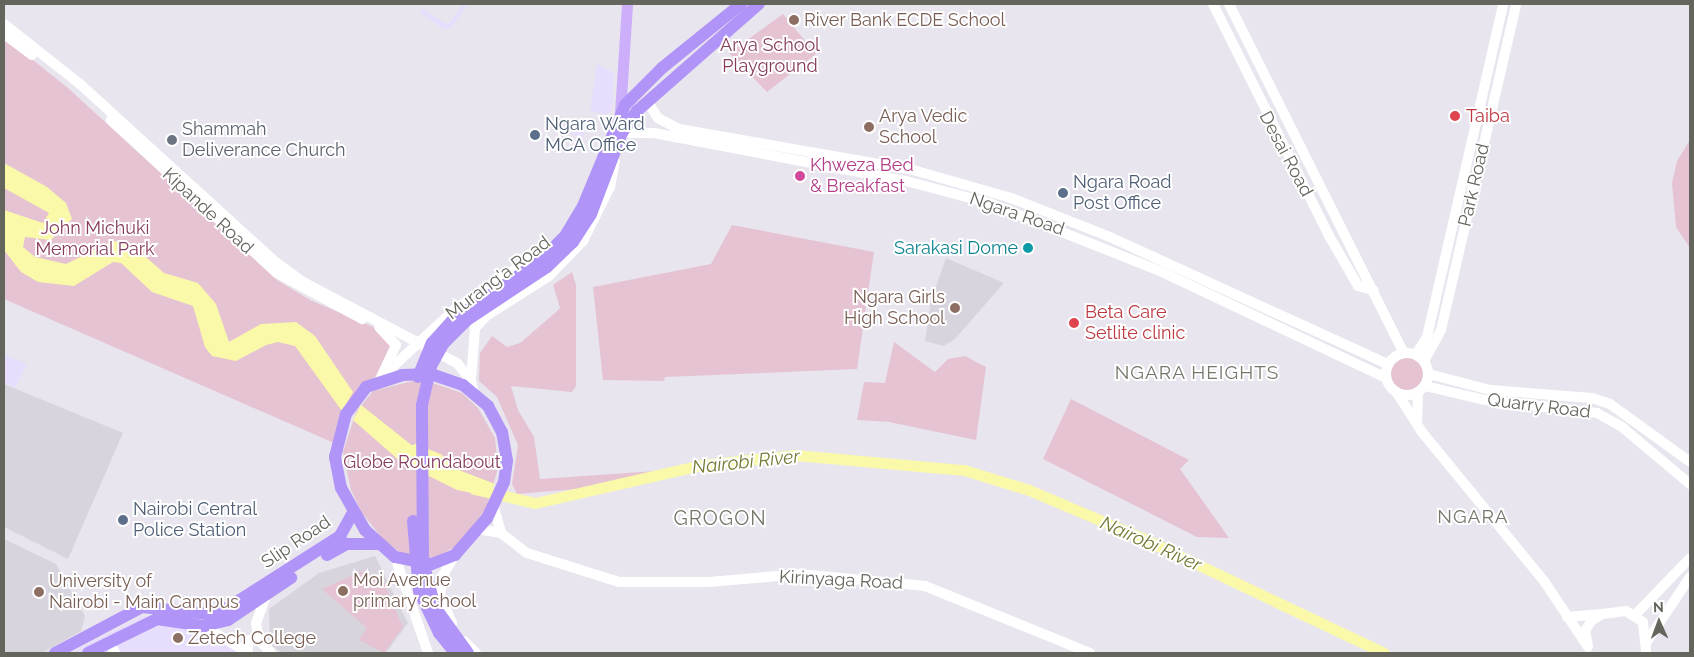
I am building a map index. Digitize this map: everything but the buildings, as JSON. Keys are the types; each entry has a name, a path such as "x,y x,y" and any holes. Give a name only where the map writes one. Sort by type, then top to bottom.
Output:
{"highway":[{"name":"Murang'a Road","path":"537,269 565,236 583,206 620,113 662,68 741,4"},
{"name":"Murang'a Road","path":"449,641 435,607 423,562 425,383 437,353 455,331 573,242 587,221 622,133 647,101 759,4"},
{"path":"431,374 474,394 488,406 502,432 504,482 495,506 478,530 455,555 432,564 395,557 378,544 353,513 341,488 335,457 346,414 359,395 377,380 431,374"},
{"name":"Slip Road","path":"55,653 142,607 208,614 224,610 340,536 353,513"},
{"name":"Slip Road","path":"204,626 228,620 268,592 347,544 378,544"},
{"path":"88,653 106,647 157,619 204,626"},
{"path":"449,641 455,653"},
{"path":"449,641 468,653"}],"main road":[{"path":"620,113 627,4"},
{"name":"Desai Road","path":"1212,4 1272,128 1358,286 1373,290"},
{"name":"Desai Road","path":"1229,4 1286,121 1404,352"},
{"name":"Park Road","path":"1420,357 1427,337 1503,4"},
{"name":"Park Road","path":"1420,357 1439,338 1516,4"},
{"name":"Kipande Road","path":"4,24 80,84 277,263 305,283 421,342 462,367 471,380"},
{"name":"Kipande Road","path":"4,34 96,106 277,273 311,295 388,332 396,344 377,380"},
{"name":"Ngara Road","path":"647,101 658,118 679,129 913,170 1011,198 1207,282 1388,364"},
{"path":"1272,128 1286,121"},
{"name":"Ngara Road","path":"622,133 654,133 957,194 1079,236 1386,378"},
{"name":"Murang'a Road","path":"471,380 475,328 486,316 549,276 583,241 610,187 613,154"},
{"name":"Murang'a Road","path":"377,380 454,310 565,236"},
{"path":"1203,292 1207,282"},
{"path":"402,333 433,329"},
{"path":"1417,424 1421,389 1429,374 1420,357 1404,352 1388,364 1386,378 1398,393 1417,424 1544,581 1590,650"},
{"name":"Quarry Road","path":"1429,374 1490,390 1592,398 1610,404 1690,462"},
{"path":"471,380 474,394"},
{"path":"1398,393 1421,389"},
{"name":"Quarry Road","path":"1421,389 1484,400 1598,413 1622,427 1690,484"},
{"path":"478,530 501,534 495,506"},
{"name":"Kirinyaga Road","path":"501,534 527,553 619,582 709,582 800,574 925,586 1090,653"},
{"path":"455,555 443,574 440,596 457,632 476,653"},
{"path":"395,557 428,653"},
{"path":"1567,617 1636,614 1690,558"},
{"path":"1646,648 1690,577"},
{"name":"Slip Road","path":"260,640 256,618 268,592"},
{"path":"1590,650 1587,625 1602,614"},
{"path":"1636,614 1643,622 1646,648"},
{"path":"204,626 248,653 249,640 260,640 271,653"},
{"path":"106,647 115,653"}],"shaded area":[{"path":"463,4 468,4 451,28 444,29 420,13 423,9 448,25"},
{"path":"597,64 614,73 612,111 605,115 590,110"},
{"path":"555,120 585,127 583,137 553,130"},
{"path":"4,163 47,187 66,203 72,219 51,240 25,237 23,247 35,257 66,264 113,241 132,245 164,273 198,283 216,304 229,342 261,324 296,322 315,336 353,392 342,411 295,346 278,342 266,345 236,361 212,356 205,347 193,306 152,292 121,263 113,262 74,286 38,282 21,272 4,250 4,210 43,223 49,213 4,188"},
{"name":"Ngara Girls High School","path":"946,258 1004,283 954,340 943,346 925,341 931,300"},
{"path":"4,354 27,364 15,388 4,382"},
{"path":"4,384 123,433 68,559 4,527"},
{"path":"361,405 428,458 495,484 487,496 457,490 401,462 353,420"},
{"name":"University of Nairobi - Main Campus","path":"4,539 56,564 85,616 81,631 42,653 4,653"},
{"name":"Moi Avenue primary school","path":"375,556 408,623 386,653 282,653 270,644 269,609 319,573"},
{"path":"170,615 247,653 70,653 143,616"}],"green space":[{"name":"Arya School Playground","path":"783,14 816,54 767,92 729,53"},
{"name":"John Michuki Memorial Park","path":"4,37 68,88 277,280 310,300 383,331 395,354 366,387 334,443 4,299"},
{"path":"1690,140 1690,248 1676,227 1672,183 1677,161"},
{"path":"732,225 874,252 857,369 665,377 664,381 603,380 593,287 711,264"},
{"path":"572,272 576,285 576,386 572,392 511,386 518,410 534,437 540,479 656,471 577,489 517,494 512,484 518,445 497,397 479,381 480,353 492,336 507,347 520,343 555,313 560,308 553,285"},
{"path":"894,342 935,372 948,359 965,356 986,367 976,440 889,422 857,420 864,382 885,383"},
{"path":"1407,358 1413,359 1418,363 1422,368 1422,380 1418,385 1413,389 1407,390 1401,389 1396,385 1392,380 1391,374 1392,368 1396,363 1401,359"},
{"name":"Globe Roundabout","path":"421,379 462,393 478,408 495,438 498,468 486,509 458,545 437,557 407,558 383,539 362,513 351,490 343,452 356,412 373,391"},
{"path":"1071,399 1189,460 1180,469 1229,538 1197,537 1043,459"},
{"path":"363,571 382,578 403,627 384,653 359,640 367,628 322,589"}],"waterway":[{"name":"Nairobi River","path":"415,449 438,459 455,475"},
{"name":"Nairobi River","path":"474,489 535,503 701,465 795,455 964,470 1029,490 1142,538 1384,653"}],"place":[{"name":"River Bank ECDE School","path":"794,20"},
{"name":"Taiba","path":"1455,116"},
{"name":"Arya Vedic School","path":"869,127"},
{"name":"Ngara Ward MCA Office","path":"535,135"},
{"name":"Shammah Deliverance Church","path":"172,140"},
{"name":"Khweza Bed & Breakfast","path":"800,176"},
{"name":"Ngara Road Post Office","path":"1063,193"},
{"name":"Sarakasi Dome","path":"1028,248"},
{"name":"Ngara Girls High School","path":"955,308"},
{"name":"Beta Care Setlite clinic","path":"1074,323"},
{"name":"Nairobi Central Police Station","path":"123,520"},
{"name":"Moi Avenue primary school","path":"343,591"},
{"name":"University of Nairobi - Main Campus","path":"39,592"},
{"name":"Zetech College","path":"178,638"}],"district":[{"name":"NGARA HEIGHTS","path":"1197,373"},
{"name":"NGARA","path":"1473,517"},
{"name":"GROGON","path":"720,518"}]}
